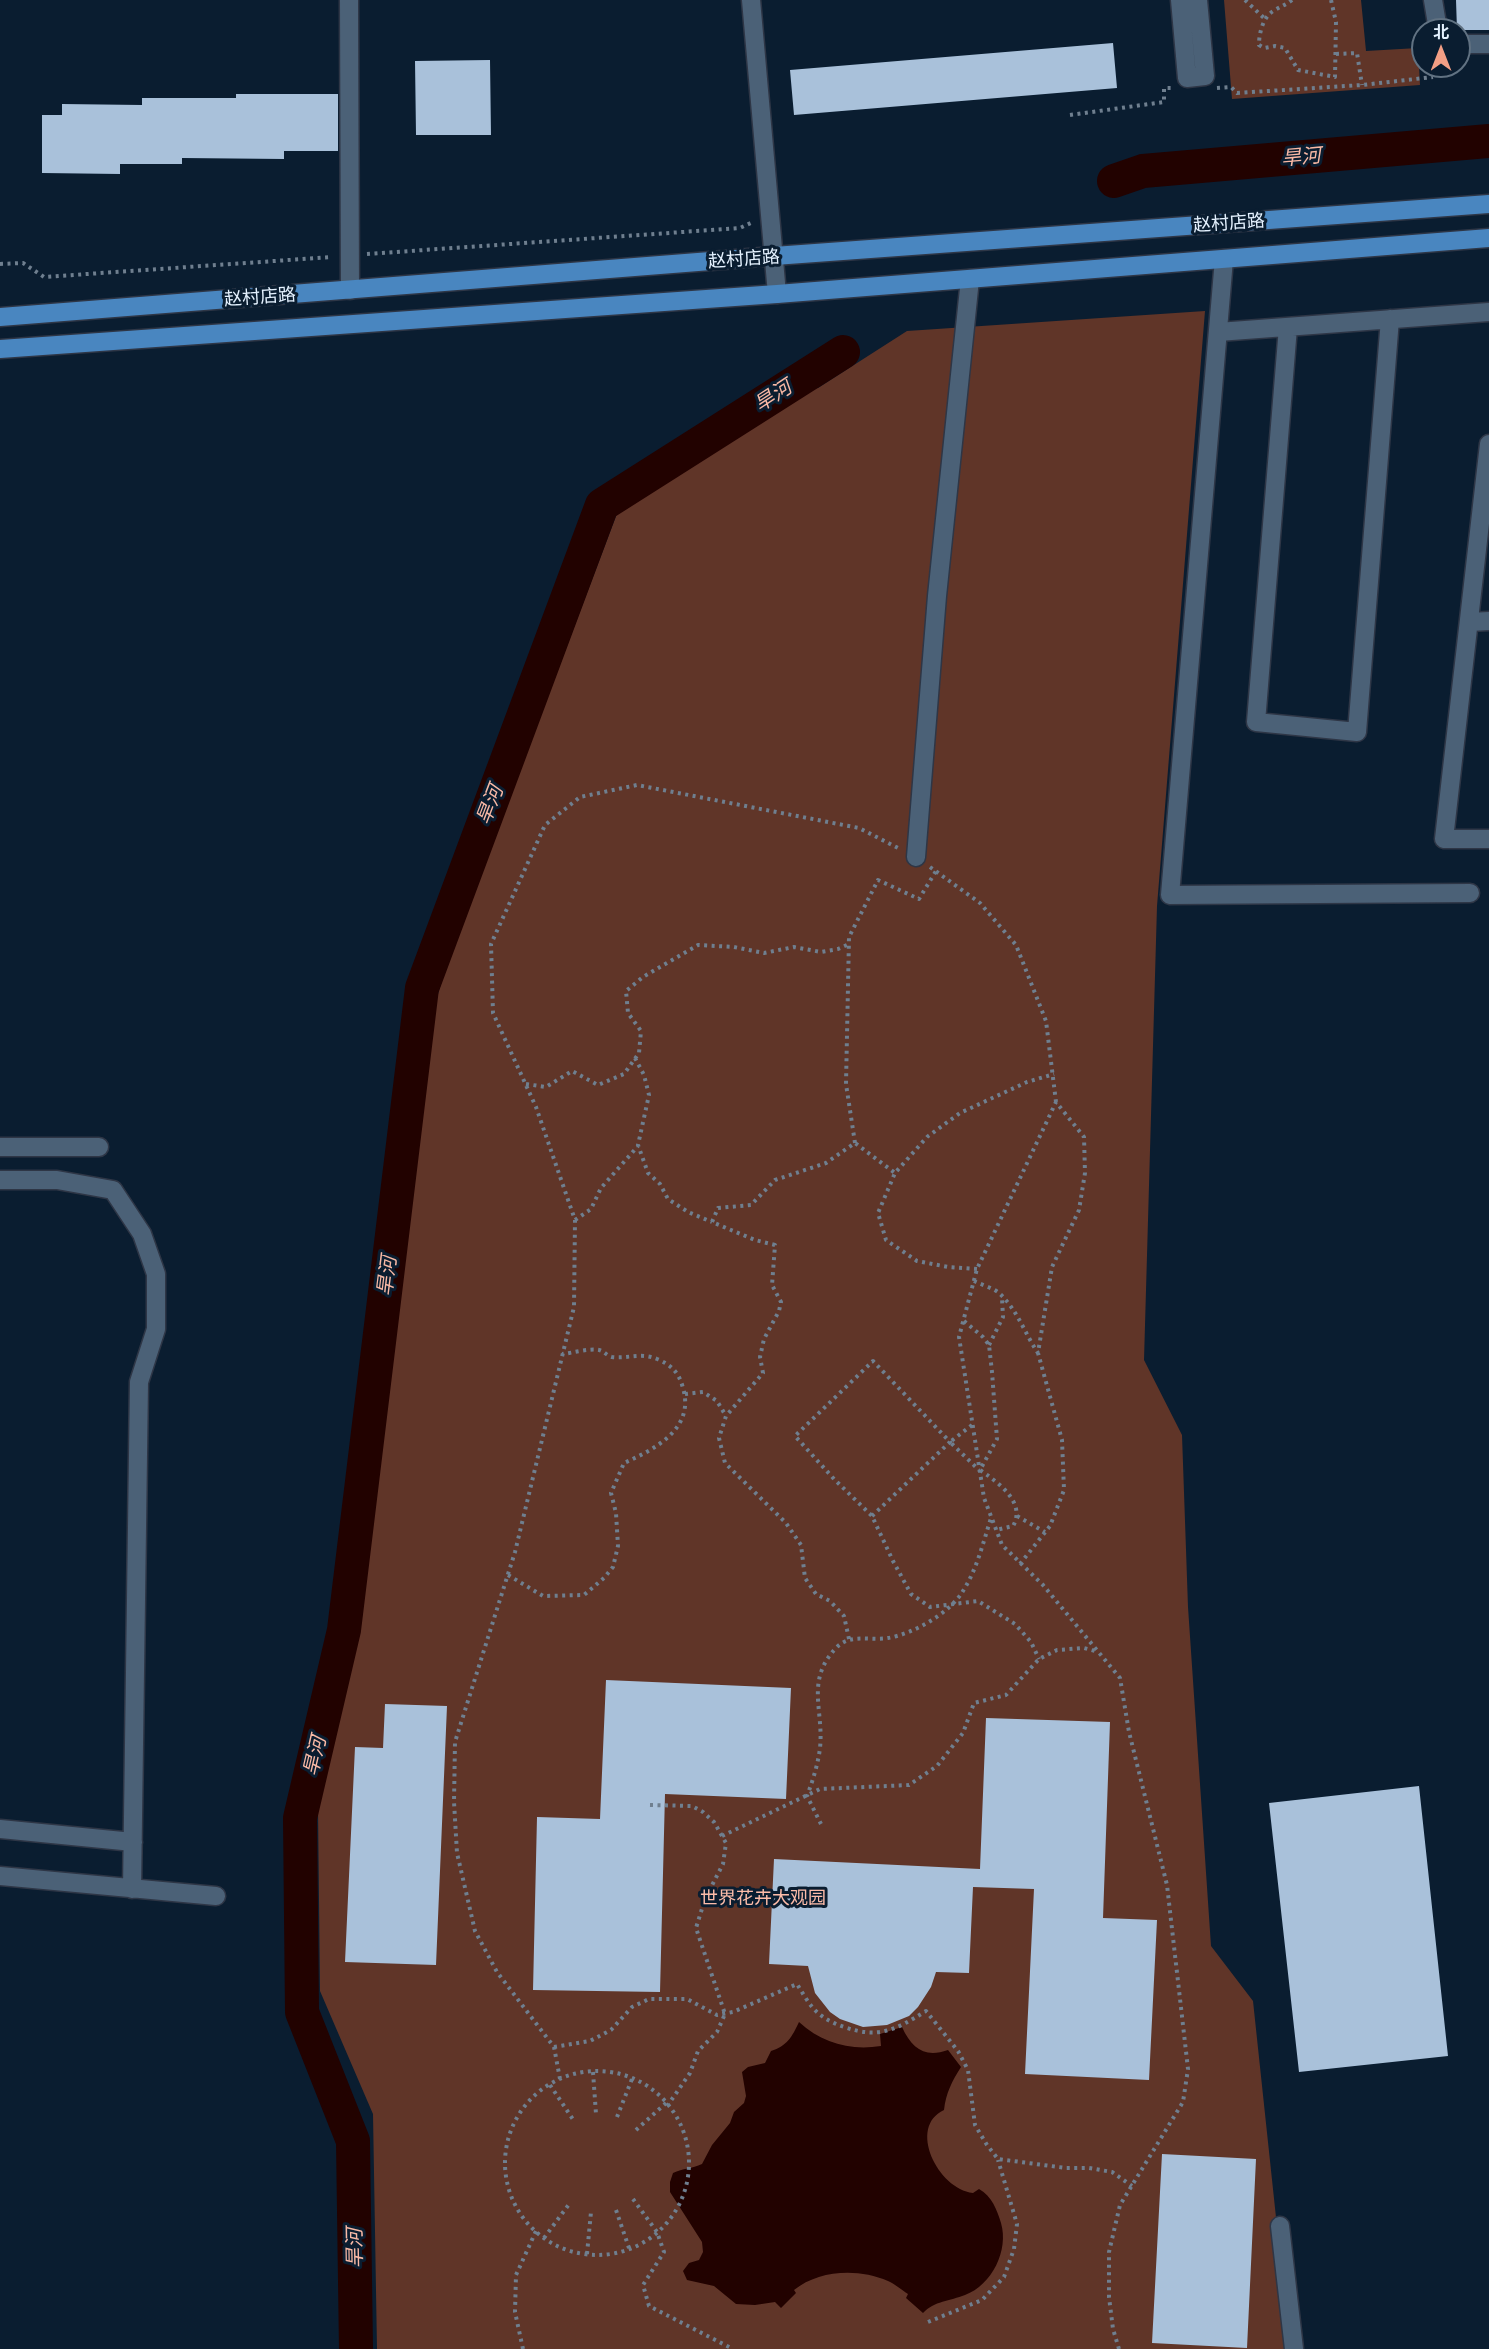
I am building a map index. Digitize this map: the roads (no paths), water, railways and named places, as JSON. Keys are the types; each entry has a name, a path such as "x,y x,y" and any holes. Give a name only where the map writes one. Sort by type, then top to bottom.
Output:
{"main road":[{"name":"赵村店路","path":"0,317 774,256 1489,204"},
{"name":"赵村店路","path":"0,349 777,294 1489,238"}],"street":[{"path":"350,0 350,290"},
{"path":"751,0 777,294"},
{"path":"1180,0 1187,78 1205,76 1198,0"},
{"path":"1433,0 1436,18"},
{"path":"1471,44 1489,44"},
{"path":"1224,259 1170,895 1470,892"},
{"path":"916,857 937,596 970,279"},
{"path":"1218,332 1489,312"},
{"path":"1288,327 1256,722 1357,732 1390,319"},
{"path":"1489,444 1444,839 1489,839"},
{"path":"1470,621 1489,621"},
{"path":"0,1147 99,1147"},
{"path":"0,1180 57,1180 113,1190 142,1234 156,1274 156,1329 139,1382 132,1888"},
{"path":"0,1829 132,1842"},
{"path":"0,1876 216,1896"},
{"path":"1280,2226 1294,2349"}],"waterway":[{"name":"旱河","path":"1114,181 1143,171 1489,141"},
{"name":"旱河","path":"356,2349 353,2141 302,2012 300,1818 344,1630 422,988 602,505 843,352"}],"park label":[{"name":"世界花卉大观园","path":"763,1898"}]}
